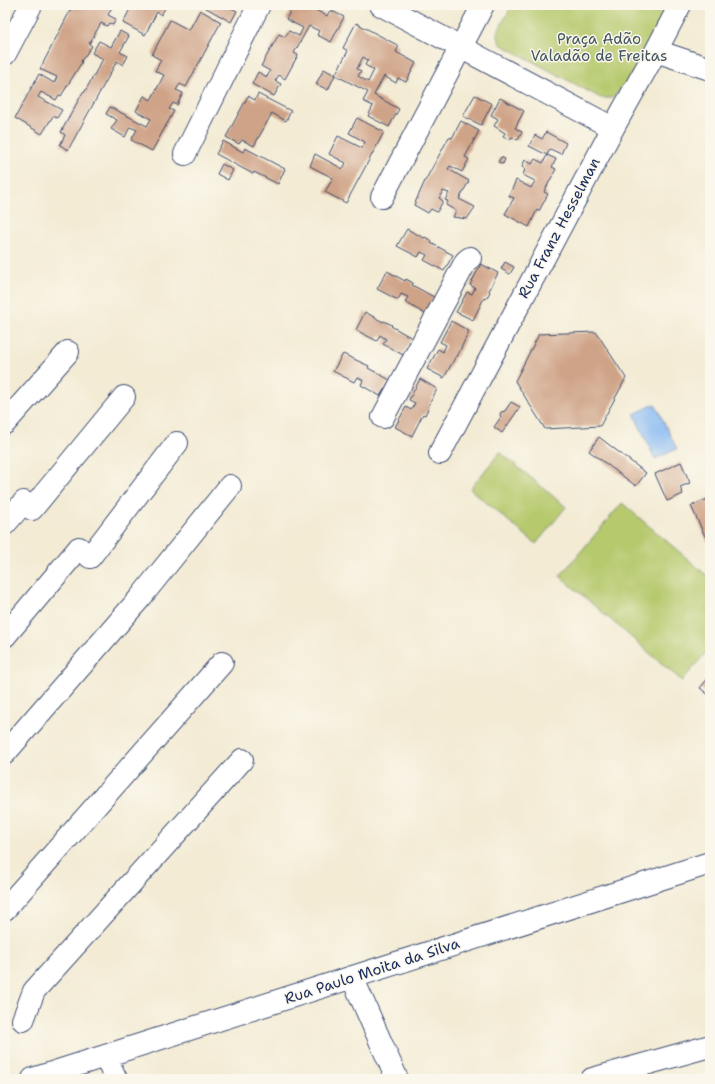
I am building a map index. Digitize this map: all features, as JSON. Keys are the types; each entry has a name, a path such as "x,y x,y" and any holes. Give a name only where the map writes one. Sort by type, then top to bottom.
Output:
{"street":[{"path":"5,54 31,5"},
{"path":"185,154 259,5"},
{"path":"381,5 613,128"},
{"path":"382,196 483,5"},
{"name":"Rua Franz Hesselman","path":"440,453 680,5"},
{"path":"656,51 710,69"},
{"path":"383,417 466,261 470,258"},
{"path":"5,423 68,352"},
{"path":"5,524 28,506 124,397"},
{"path":"5,636 85,552 177,442"},
{"path":"5,753 140,598 230,486"},
{"path":"5,909 222,663"},
{"path":"23,1020 34,991 242,760"},
{"name":"Rua Paulo Moita da Silva","path":"33,1079 710,863"},
{"path":"352,977 397,1079"},
{"path":"592,1079 710,1046"},
{"path":"105,1056 116,1079"}],"green space":[{"name":"Praça Adão Valadão de Freitas","path":"512,5 670,5 629,82 612,98 601,98 500,44 497,33"},
{"path":"500,452 566,507 536,544 470,489"},
{"path":"622,503 710,578 710,648 682,681 560,576"}],"water":[{"path":"655,404 677,449 655,459 634,414"}],"building":[{"path":"73,5 113,5 108,15 116,19 113,25 109,23 107,26 101,23 89,44 92,46 81,61 82,62 61,96 59,95 56,100 41,92 38,97 62,110 57,118 53,116 42,134 15,118 39,74 54,83 57,77 40,69"},
{"path":"132,5 143,5 146,7 147,5 167,5 161,15 157,12 145,35 123,23"},
{"path":"201,5 225,5 237,11 231,22"},
{"path":"294,5 306,5 327,16 330,10 344,17 331,42 317,35 319,31 309,26 294,53 298,55 285,79 279,75 275,81 281,84 274,96 252,84 258,72 267,77 270,71 261,66 279,34 285,37 289,31 299,36 303,28 286,19"},
{"path":"200,10 221,22 186,87 180,84 176,90 183,93 177,105 173,103 169,109 174,111 152,151 131,140 137,130 130,127 125,137 111,129 117,120 106,114 110,107 147,126 151,119 136,111 144,96 151,100 164,75 155,71 161,60 152,55 170,20 189,30"},
{"path":"356,23 399,46 396,52 416,63 406,82 398,78 396,83 384,76 374,95 399,109 389,127 368,116 373,106 363,101 368,92 335,75 348,51 343,48","holes":["363,57 368,60 365,65 374,70 368,82 358,76 361,71 357,69"]},
{"path":"120,31 129,36 120,52 128,56 123,65 117,61 68,150 60,145 65,135 61,132 103,59 92,53 99,41 111,47"},
{"path":"324,69 335,75 328,90 316,84"},
{"path":"258,94 291,111 286,121 272,113 254,146 242,140 239,144 226,137 248,96 255,100"},
{"path":"475,95 492,104 481,125 463,116"},
{"path":"500,98 524,111 515,128 522,132 518,140 511,137 510,140 503,136 505,133 494,126 498,119 491,115"},
{"path":"357,118 384,132 346,203 325,192 333,178 310,166 315,154 343,169 346,163 329,154 338,136 362,148 365,142 349,133"},
{"path":"461,121 479,131 465,157 469,159 462,172 450,166 448,169 469,181 459,199 475,207 467,219 453,217 456,211 446,205 448,201 445,200 449,193 443,191 439,198 443,201 437,212 431,209 428,213 414,205 425,181 449,137 452,138"},
{"path":"546,132 566,143 561,154 550,149 547,155 529,146 535,135 542,139"},
{"path":"223,141 243,152 245,148 285,169 278,184 254,172 253,174 216,154"},
{"path":"547,155 556,159 552,167 556,169 544,192 548,194 539,211 537,210 529,227 505,214 514,198 509,196 516,180 531,188 535,181 523,175 525,169 522,167 525,160 532,164 535,159 543,163"},
{"path":"501,157 505,159 503,164 498,162"},
{"path":"222,164 233,170 228,180 217,174"},
{"path":"407,229 424,238 425,237 432,241 431,243 453,255 444,271 424,260 427,255 421,252 418,257 397,246"},
{"path":"505,262 514,267 510,274 501,269"},
{"path":"481,264 498,273 489,291 490,292 486,299 484,298 473,320 456,312 467,292 472,294 475,288 470,285"},
{"path":"387,271 405,281 406,279 413,283 412,285 434,297 425,314 405,302 408,297 401,294 398,300 377,289"},
{"path":"365,312 383,322 384,321 392,325 391,326 412,338 403,355 383,344 386,339 380,335 377,341 356,330"},
{"path":"451,321 469,331 457,357 456,356 444,378 427,369 438,349 443,352 446,345 440,342"},
{"path":"596,332 626,378 600,426 545,429 515,381 539,334"},
{"path":"343,354 369,366 368,368 390,380 380,396 361,385 363,380 357,377 354,382 333,371"},
{"path":"420,379 437,389 425,415 423,414 412,436 395,427 406,407 411,410 415,403 409,400"},
{"path":"511,402 520,407 502,433 494,427 501,417 501,412 505,411"},
{"path":"599,437 646,473 636,486 589,451"},
{"path":"681,462 690,483 680,487 683,494 667,501 655,474"},
{"path":"710,498 710,547 691,506"},
{"path":"710,676 710,696 700,688"}]}
